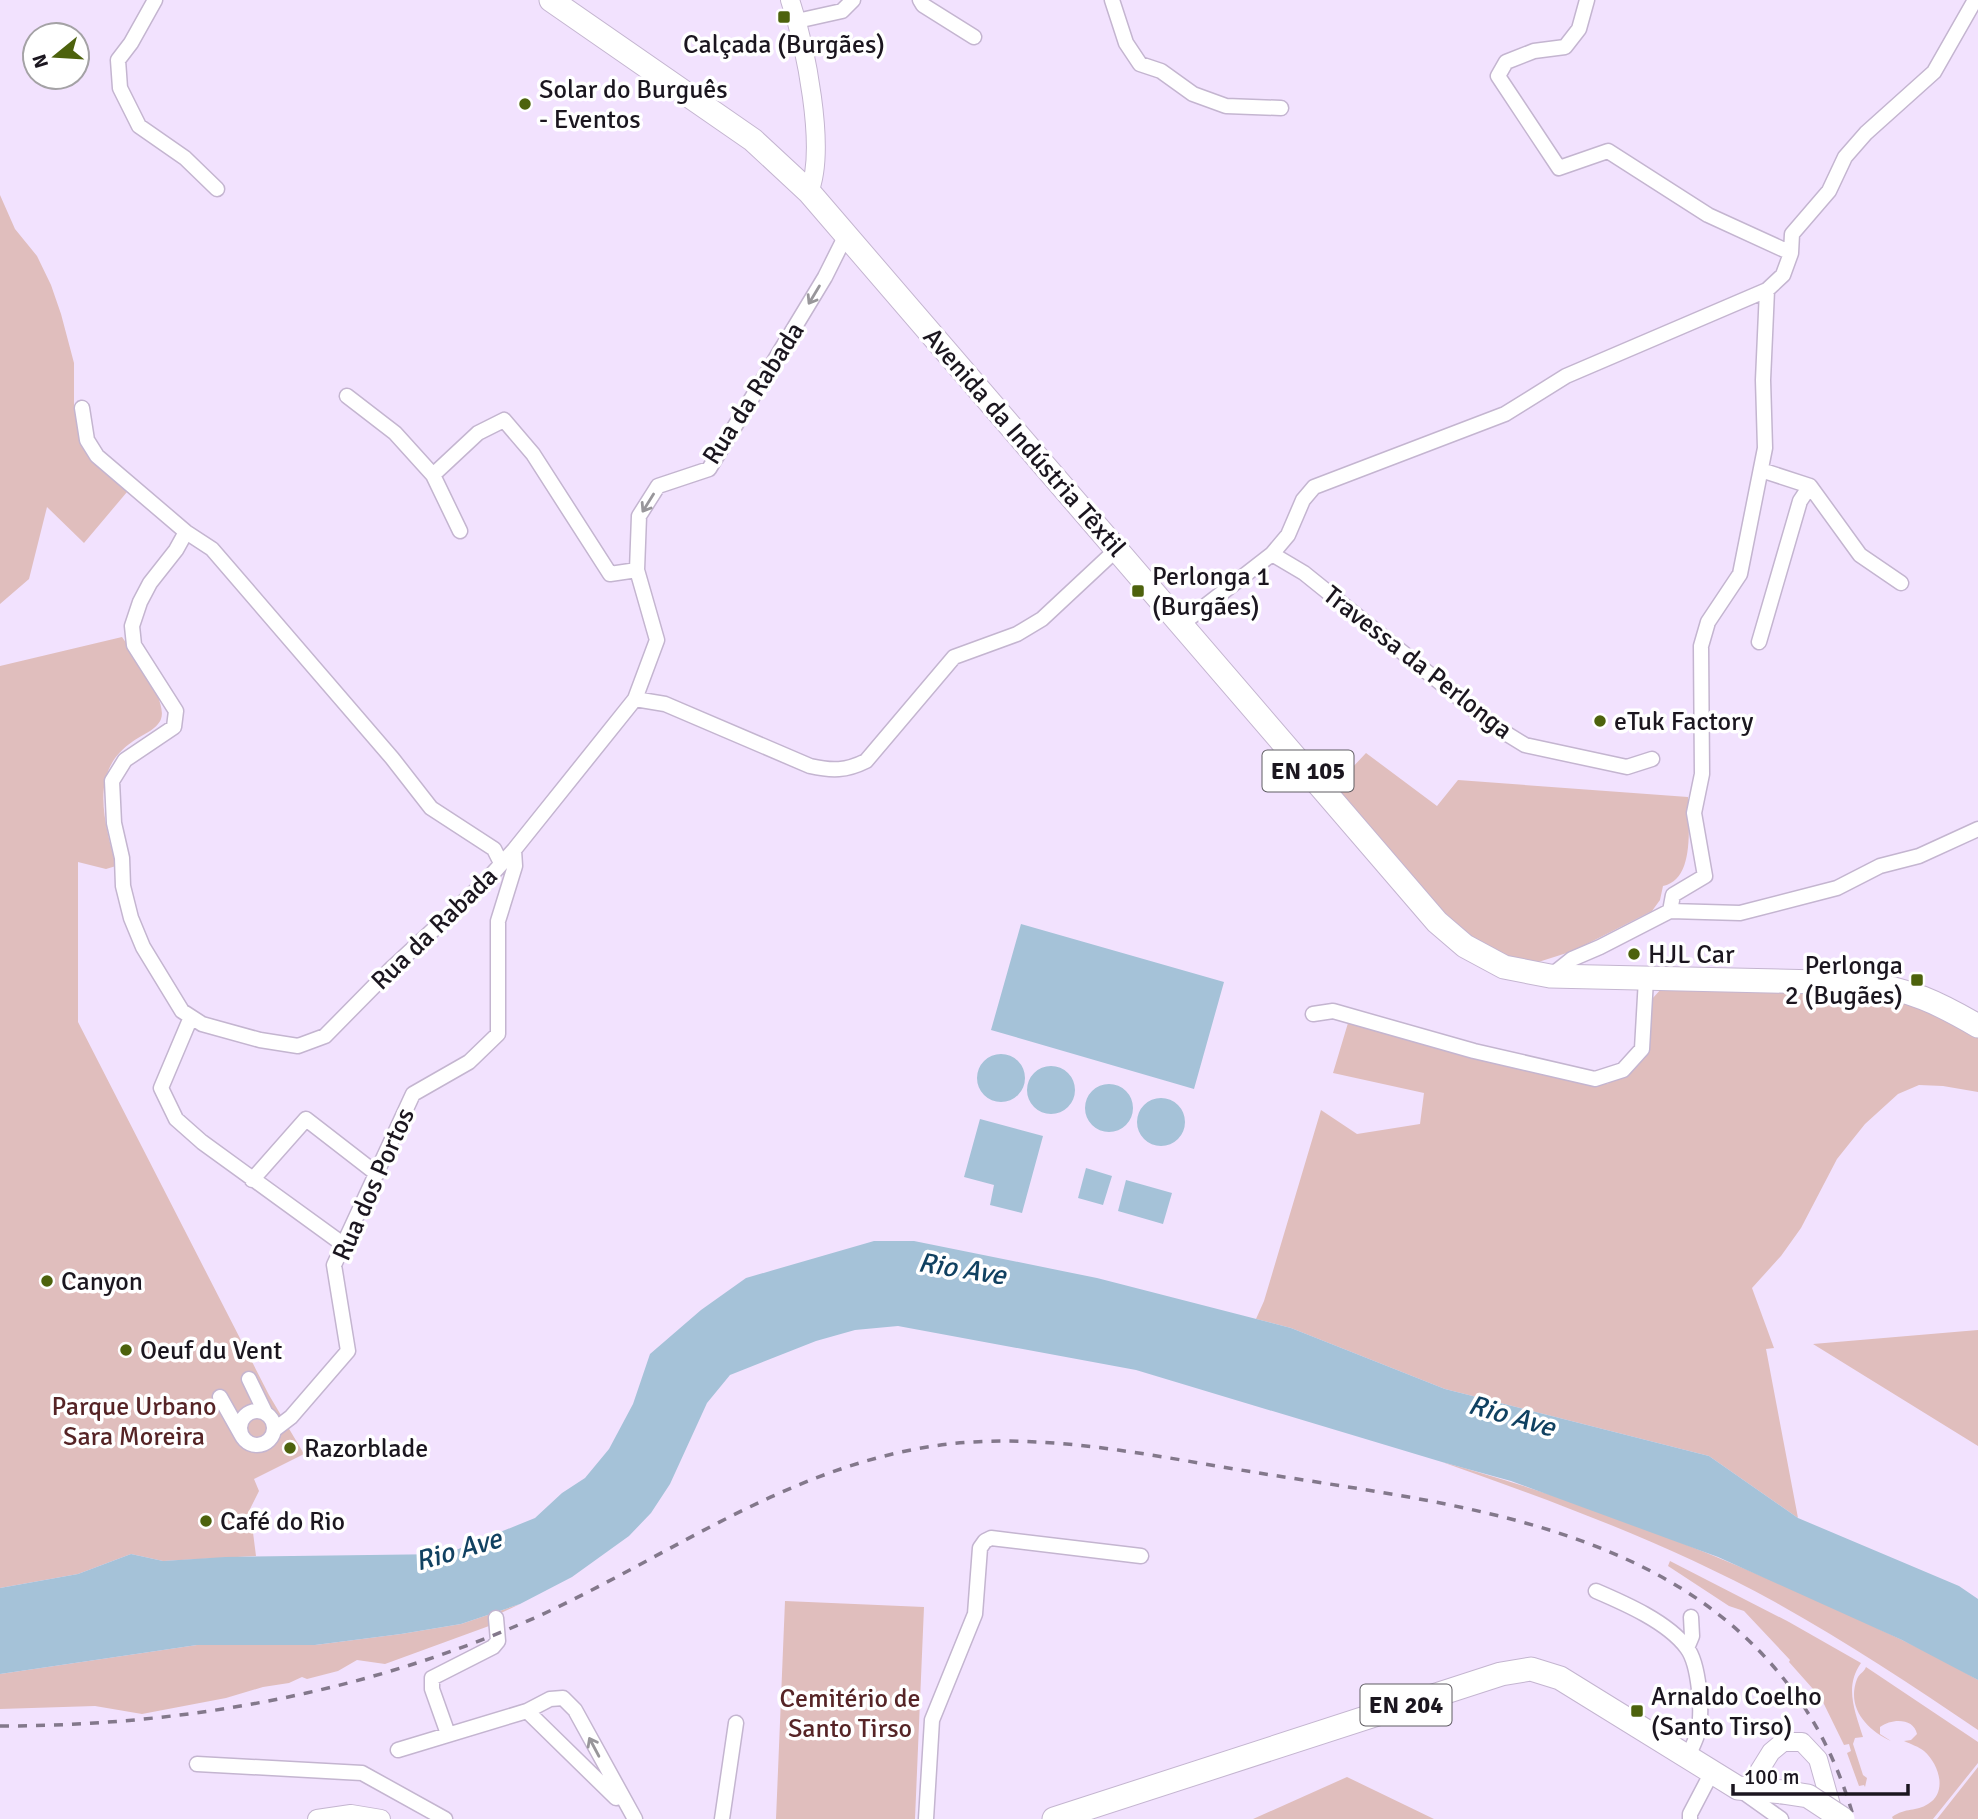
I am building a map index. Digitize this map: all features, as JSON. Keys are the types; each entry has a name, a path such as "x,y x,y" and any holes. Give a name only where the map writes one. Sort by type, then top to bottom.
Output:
{"main road":[{"name":"Avenida da Indústria Têxtil","path":"551,0 752,140 809,192 1437,922 1465,946 1504,967 1550,976 1864,983 1915,993 1937,1002 1978,1026"},
{"name":"EN 204","path":"1054,1819 1501,1674 1531,1669 1560,1678 1712,1772 1743,1788 1808,1796 1843,1819"}],"street":[{"path":"155,0 131,43 118,60 120,88 139,126 185,158 217,189"},
{"path":"790,0 797,20 814,109 815,178 809,192"},
{"path":"797,20 842,11 853,0"},
{"path":"920,0 923,5 974,37"},
{"path":"1112,0 1126,43 1140,64 1161,71 1193,94 1226,106 1281,108"},
{"path":"1587,0 1579,29 1565,47 1534,51 1506,62 1498,76 1559,168 1608,151 1707,215 1791,253"},
{"path":"1182,624 1272,554 1288,535 1303,500 1314,487 1505,414 1566,376 1767,290 1783,275 1791,253 1793,234 1829,191 1844,157 1866,133 1934,72 1975,0"},
{"name":"Rua da Rabada","path":"186,532 176,550 150,583 132,626 134,645 176,711 174,727 124,761 112,782 114,823 122,858 123,886 131,918 143,947 160,979 182,1010 202,1024 260,1040 298,1046 325,1036 392,968 485,882 514,850 635,699 657,640 637,570 639,516 658,486 709,469 825,277 846,235"},
{"path":"1670,911 1673,895 1705,876 1694,813 1702,774 1701,646 1708,622 1740,574 1765,448 1763,380 1767,290"},
{"path":"347,396 395,433 433,475 460,531"},
{"path":"82,408 87,440 97,456 186,532 212,549 431,807 494,849 501,863"},
{"path":"433,475 478,433 504,420 533,454 610,574 637,570"},
{"path":"1760,470 1810,486 1860,555 1901,583"},
{"path":"1759,642 1800,500 1810,486"},
{"path":"635,699 665,704 810,766 832,771 849,769 866,761 954,656 1017,634 1042,619 1118,550"},
{"name":"Travessa da Perlonga","path":"1272,554 1304,573 1494,726 1525,745 1628,767 1652,758"},
{"path":"1550,976 1572,959 1670,911 1740,913 1837,888 1880,866 1919,856 1978,829"},
{"name":"Rua dos Portos","path":"270,1421 291,1417 348,1351 334,1265 413,1094 469,1062 498,1034 498,921 515,866 514,850"},
{"path":"1313,1014 1333,1011 1475,1051 1595,1079 1623,1070 1642,1049 1646,979"},
{"path":"191,1017 162,1088 176,1119 252,1180 344,1245"},
{"path":"252,1180 306,1119 377,1174"},
{"path":"220,1397 244,1439 254,1445 264,1444 272,1436 270,1421 249,1380"},
{"path":"244,1439 240,1425 246,1415 255,1411 270,1421"},
{"path":"926,1819 932,1720 975,1614 980,1548 985,1541 991,1538 1141,1556"},
{"path":"1596,1591 1626,1604 1669,1631 1687,1648 1697,1675 1700,1707 1699,1732 1688,1757"},
{"path":"1687,1648 1692,1636 1691,1617"},
{"path":"448,1734 432,1689 432,1678 493,1647 498,1641 496,1618"},
{"path":"398,1750 527,1711 550,1699 563,1698 569,1702 630,1813"},
{"path":"527,1711 630,1813"},
{"path":"722,1819 736,1723"},
{"path":"1778,1817 1743,1788 1771,1752 1783,1742 1802,1742 1818,1759 1835,1819"},
{"path":"1766,1761 1772,1779 1782,1792 1774,1799 1773,1806 1778,1817"},
{"path":"197,1764 362,1773 445,1819"},
{"path":"1690,1819 1690,1814 1712,1772"},
{"path":"317,1819 351,1814 381,1819"}],"green space":[{"path":"0,195 15,229 37,256 61,314 74,363 74,407 81,438 127,492 84,543 47,507 29,579 0,604"},
{"name":"Parque Urbano Sara Moreira","path":"122,637 155,689 162,711 159,723 118,754 109,768 103,799 116,866 106,869 78,862 78,1022 269,1395 304,1454 254,1479 259,1491 250,1509 256,1556 163,1561 131,1554 78,1574 0,1588 0,666"},
{"path":"1366,753 1437,806 1458,780 1688,797 1689,835 1685,862 1674,881 1663,886 1660,900 1652,911 1573,951 1529,965 1504,957 1474,941 1450,923 1334,787"},
{"path":"1662,988 1873,991 1920,1005 1978,1037 1978,1092 1919,1085 1898,1094 1865,1124 1837,1159 1801,1228 1781,1256 1752,1288 1774,1348 1766,1349 1798,1518 1709,1456 1445,1389 1291,1328 1256,1319 1264,1301 1321,1110 1357,1134 1420,1124 1424,1093 1333,1073 1348,1023 1590,1084 1607,1084 1623,1075 1650,1022 1652,999"},
{"path":"1978,1330 1978,1446 1813,1344"},
{"path":"1442,1462 1634,1524 1821,1602 1943,1660 1978,1680 1978,1730 1853,1648 1735,1581 1612,1525"},
{"path":"1670,1561 1789,1622 1861,1663 1852,1690 1854,1708 1863,1737 1855,1738 1853,1744 1863,1775 1867,1778 1865,1787 1859,1786 1847,1753 1851,1751 1849,1744 1844,1745 1821,1698 1790,1660 1744,1611 1729,1606 1668,1566"},
{"name":"Cemitério de Santo Tirso","path":"785,1601 924,1607 915,1819 776,1819"},
{"path":"520,1604 501,1613 489,1626 385,1664 357,1660 338,1671 307,1679 302,1677 289,1683 263,1687 226,1698 142,1714 95,1706 0,1709 0,1674 197,1645 315,1645 401,1634 461,1624"},
{"path":"1866,1667 1978,1742 1978,1763 1933,1819 1892,1817 1928,1804 1938,1792 1939,1778 1929,1757 1922,1750 1904,1741 1911,1740 1917,1734 1912,1725 1896,1721 1880,1727 1880,1734 1891,1741 1874,1731 1861,1717 1854,1699 1854,1690 1858,1677"},
{"path":"1978,1767 1978,1819 1937,1819"},
{"path":"1347,1777 1434,1819 1253,1819"}],"water":[{"path":"1021,924 1224,982 1194,1089 991,1030"},
{"path":"1001,1054 1018,1061 1025,1078 1018,1095 1001,1102 984,1095 977,1078 984,1061"},
{"path":"1051,1066 1068,1073 1075,1090 1068,1107 1051,1114 1034,1107 1027,1090 1034,1073"},
{"path":"1109,1084 1126,1091 1133,1108 1126,1125 1109,1132 1092,1125 1085,1108 1092,1091"},
{"path":"1161,1098 1178,1105 1185,1122 1178,1139 1161,1146 1144,1139 1137,1122 1144,1105"},
{"path":"980,1119 1043,1136 1022,1213 990,1205 994,1185 964,1177"},
{"path":"1086,1168 1112,1176 1103,1205 1078,1198"},
{"path":"1126,1180 1172,1193 1163,1224 1118,1211"},
{"name":"Rio Ave","path":"874,1241 914,1241 1097,1278 1291,1328 1445,1389 1709,1456 1798,1518 1959,1586 1978,1599 1978,1680 1902,1640 1718,1557 1511,1481 1136,1370 898,1326 855,1330 816,1341 730,1375 707,1403 670,1484 651,1513 629,1536 572,1577 520,1604 461,1624 401,1634 315,1645 197,1645 0,1674 0,1588 78,1574 131,1554 163,1561 225,1557 446,1554 535,1518 562,1493 585,1478 609,1449 633,1404 650,1354 701,1310 746,1278"}],"railway":[{"path":"0,1726 70,1724 208,1711 344,1684 477,1642 541,1615 719,1522 810,1480 906,1451 949,1444 1037,1442 1124,1451 1403,1496 1479,1511 1553,1531 1623,1558 1688,1593 1747,1639 1798,1698 1816,1726 1838,1772 1854,1819"}],"place":[{"name":"Calçada (Burgães)","path":"784,17"},
{"name":"Solar do Burguês - Eventos","path":"525,104"},
{"name":"Perlonga 1 (Burgães)","path":"1138,591"},
{"name":"eTuk Factory","path":"1600,721"},
{"name":"HJL Car","path":"1634,954"},
{"name":"Perlonga 2 (Bugães)","path":"1917,980"},
{"name":"Canyon","path":"47,1281"},
{"name":"Oeuf du Vent","path":"126,1350"},
{"name":"Razorblade","path":"290,1448"},
{"name":"Café do Rio","path":"206,1521"},
{"name":"Arnaldo Coelho (Santo Tirso)","path":"1637,1711"}]}
